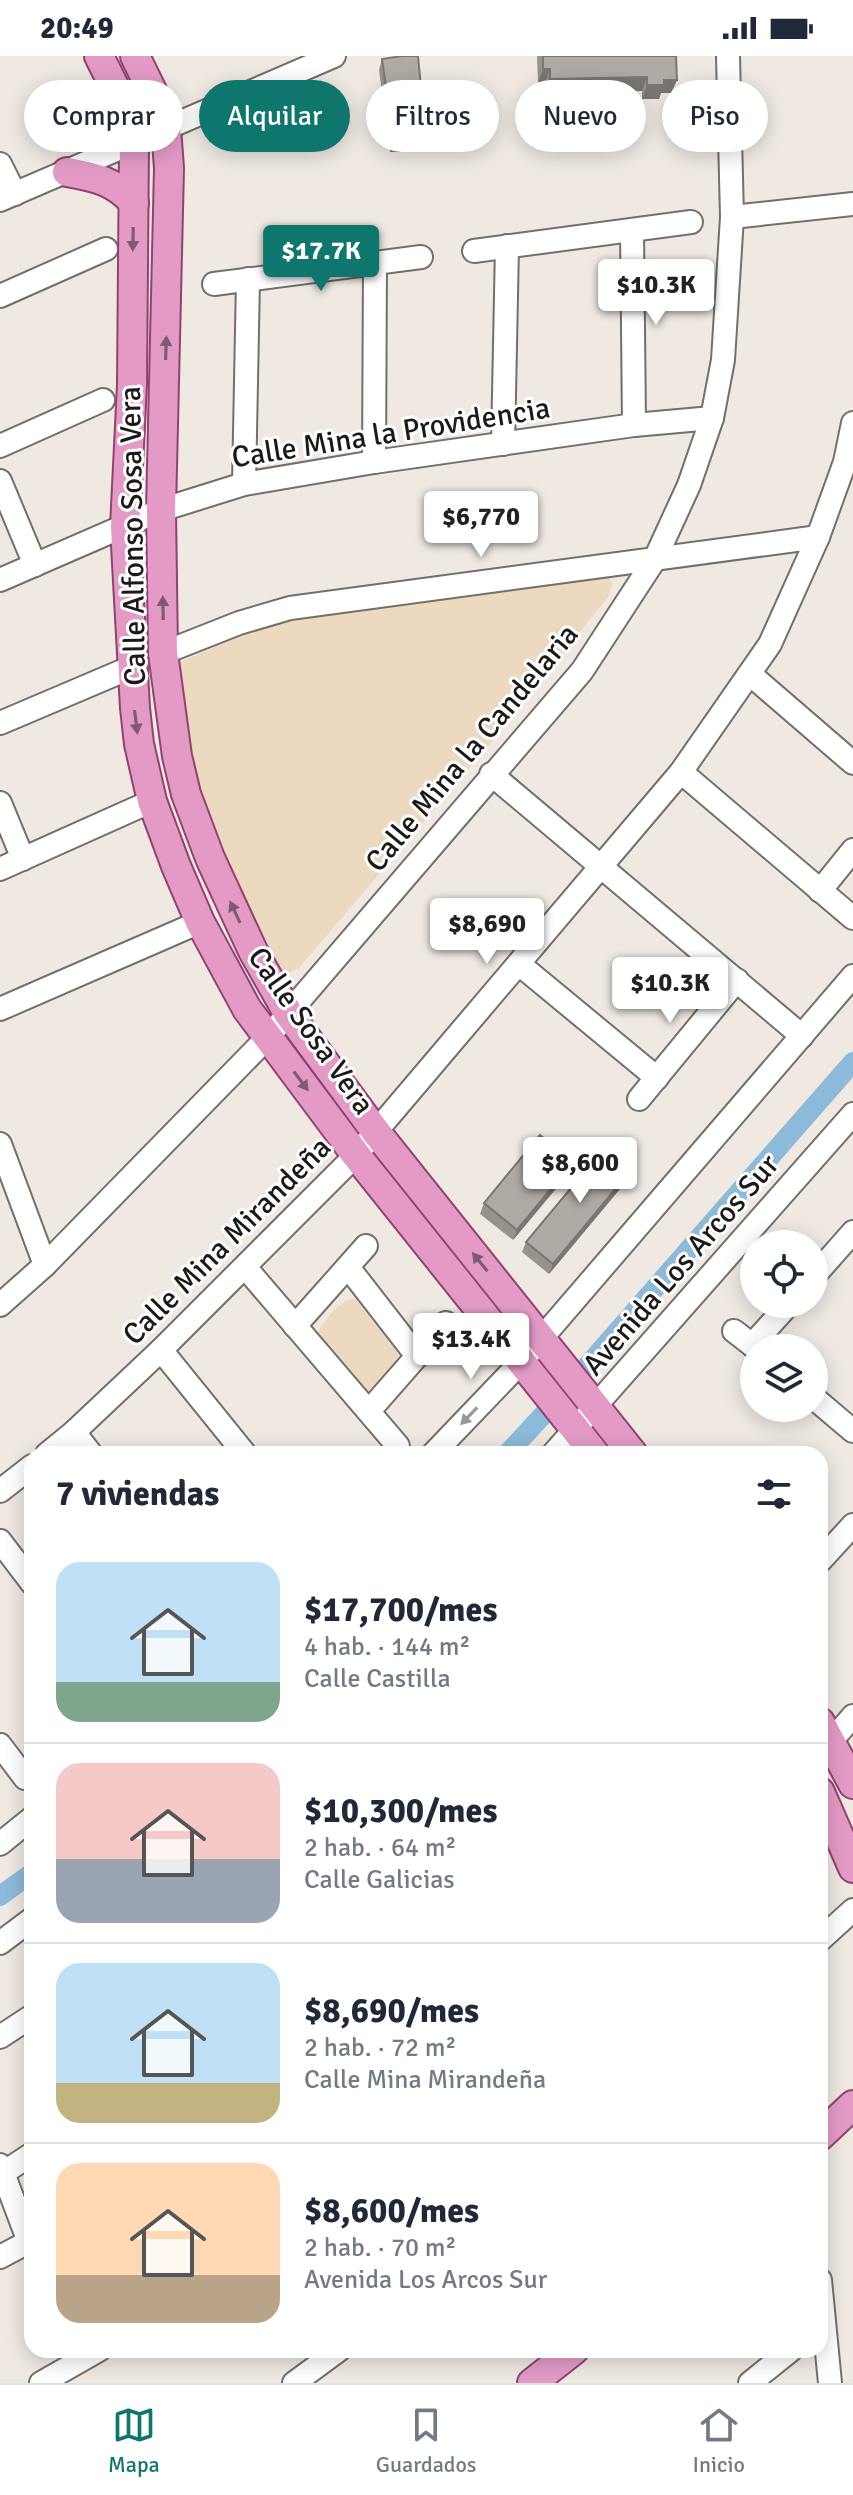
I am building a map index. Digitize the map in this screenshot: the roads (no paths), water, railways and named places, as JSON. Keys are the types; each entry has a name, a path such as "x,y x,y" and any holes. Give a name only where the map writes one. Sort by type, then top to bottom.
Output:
{"main road":[{"name":"Calle Sosa Vera","path":"99,56 111,80"},
{"name":"Calle Alfonso Sosa Vera","path":"135,56 147,80"},
{"name":"Calle Sosa Vera","path":"134,152 132,385 125,527 139,744 152,801 200,922 247,1009 462,1291 589,1446"},
{"name":"Calle Alfonso Sosa Vera","path":"168,152 169,235 161,510 163,653 177,756 186,794 228,898 288,1013 376,1132 627,1446"},
{"path":"67,172 111,182 134,203"},
{"path":"828,1736 853,1784"},
{"path":"828,1810 853,1868"},
{"path":"828,2128 853,2105"},
{"path":"532,2383 563,2358"}],"street":[{"path":"183,121 334,56"},
{"name":"Calle Mina la Candelaria","path":"0,1305 45,1265 268,1037 582,671 655,559 689,485 712,418 723,360 732,217 728,56"},
{"path":"0,164 7,197 113,152"},
{"path":"732,217 853,204"},
{"path":"474,251 691,222"},
{"path":"632,230 634,425"},
{"path":"503,444 507,246"},
{"path":"0,296 106,249"},
{"path":"214,284 421,257"},
{"path":"374,462 375,263"},
{"path":"244,484 248,279"},
{"path":"0,446 103,400"},
{"name":"Calle Mina la Providencia","path":"0,580 161,510 244,484 634,425 712,418"},
{"name":"Calle Mina Mirandeña","path":"57,1446 161,1350 356,1155 681,772 751,675 776,632 818,537 845,462 853,423"},
{"path":"0,481 35,565"},
{"path":"163,653 239,623 290,608 818,537"},
{"path":"0,723 132,667"},
{"path":"751,675 853,763"},
{"path":"681,772 853,918"},
{"path":"491,774 802,1036"},
{"path":"0,869 152,801"},
{"path":"0,803 23,859"},
{"path":"820,891 853,850"},
{"path":"0,1009 200,922"},
{"path":"519,964 657,1078"},
{"name":"Avenida Los Arcos Sur","path":"441,1446 522,1361 853,976"},
{"path":"639,1099 737,980"},
{"name":"Avenida Los Arcos Sur","path":"561,1446 853,1114"},
{"path":"0,1144 45,1265"},
{"path":"828,1260 853,1232"},
{"path":"295,1326 366,1246"},
{"path":"245,1267 398,1446"},
{"path":"348,1267 417,1356"},
{"path":"765,1334 778,1318"},
{"path":"369,1411 446,1323"},
{"path":"734,1331 740,1336"},
{"path":"161,1350 239,1446"},
{"path":"828,1407 849,1420"},
{"path":"74,1432 85,1446"},
{"path":"0,1491 24,1472"},
{"path":"828,1552 853,1525"},
{"path":"0,1541 24,1572"},
{"path":"828,1731 853,1716"},
{"path":"0,1745 24,1777"},
{"path":"0,1844 24,1824"},
{"path":"828,1933 853,1910"},
{"path":"0,1943 24,1925"},
{"path":"0,2037 24,2021"},
{"path":"24,2158 2,2169 24,2224"},
{"path":"0,2257 24,2245"},
{"path":"41,2383 85,2358"},
{"path":"294,2383 328,2358"},
{"path":"750,2383 781,2358"},
{"path":"827,2358 830,2383"}],"waterway":[{"path":"587,1366 853,1062"},
{"path":"514,1446 543,1415"},
{"path":"0,1896 24,1879"}]}
